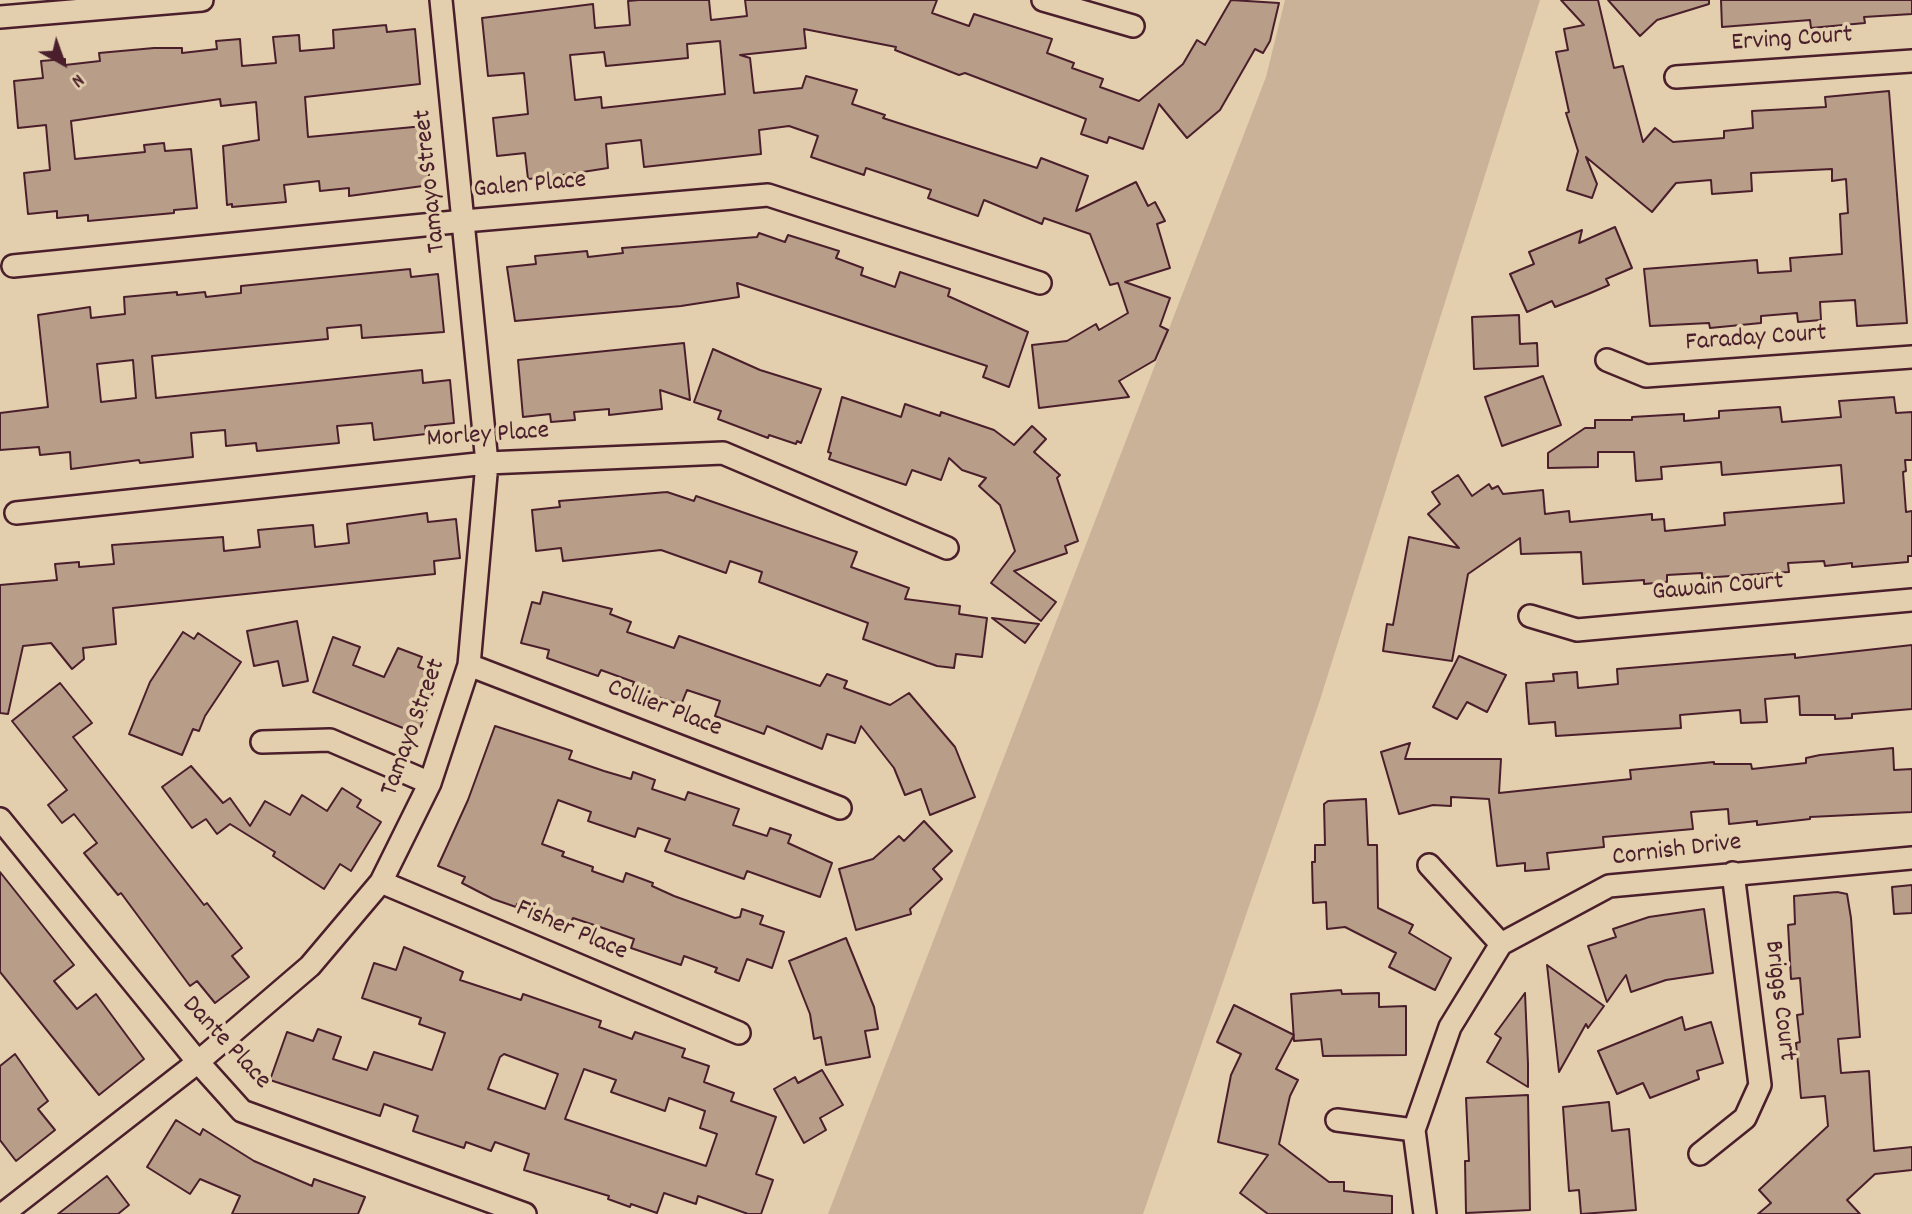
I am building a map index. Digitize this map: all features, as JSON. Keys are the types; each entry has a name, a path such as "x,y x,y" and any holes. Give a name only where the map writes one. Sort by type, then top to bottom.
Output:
{"street":[{"path":"0,18 202,0"},
{"name":"Tamayo Street","path":"4,1211 198,1062 310,966 382,882 430,783 469,665 487,463 441,0"},
{"path":"1043,0 1133,26"},
{"name":"Erving Court","path":"1676,77 1912,61"},
{"name":"Galen Place","path":"13,266 464,221 768,195 1040,283"},
{"name":"Faraday Court","path":"1606,360 1646,376 1912,357"},
{"name":"Morley Place","path":"16,513 487,463 723,453 947,548"},
{"name":"Gawain Court","path":"1530,616 1577,630 1912,600"},
{"name":"Collier Place","path":"469,665 840,808"},
{"path":"262,742 330,740 430,783"},
{"name":"Dante Place","path":"0,820 198,1062 242,1111 525,1214"},
{"name":"Cornish Drive","path":"1501,944 1609,886 1912,858"},
{"path":"1425,1214 1414,1130 1450,1027 1501,944 1429,865"},
{"name":"Briggs Court","path":"1700,1154 1745,1118 1760,1085 1733,873"},
{"name":"Fisher Place","path":"382,882 739,1033"},
{"path":"1337,1120 1414,1130"}],"shaded area":[{"path":"1285,0 1540,0 1319,703 1143,1214 828,1214 1266,77"}],"building":[{"path":"709,0 711,20 747,16 745,0 937,0 932,13 969,26 974,14 1052,39 1047,53 1074,63 1072,68 1103,79 1100,87 1139,101 1183,64 1197,40 1205,45 1231,0 1279,3 1270,41 1263,53 1255,49 1220,110 1187,138 1159,104 1143,149 1109,137 1107,143 1081,134 1086,119 965,73 959,75 895,50 896,47 804,29 806,48 740,55 750,58 754,93 802,88 806,76 857,90 852,104 885,115 883,118 1037,168 1041,158 1088,176 1076,211 1136,182 1148,206 1155,202 1165,221 1157,224 1170,268 1125,282 1170,298 1160,326 1168,330 1155,360 1119,381 1129,397 1039,408 1032,345 1067,341 1096,324 1099,330 1128,313 1118,283 1110,285 1090,234 1044,218 1042,224 984,200 978,216 928,198 931,190 866,168 864,175 811,157 818,136 789,126 759,130 761,154 644,167 641,140 606,144 608,168 528,179 525,153 497,156 493,118 528,114 524,73 488,76 482,18 593,4 595,28 630,25 628,1","holes":["720,41 725,94 602,108 601,97 575,100 570,55 604,52 606,66 688,58 687,44"]},
{"path":"1561,0 1598,0 1614,68 1623,66 1643,142 1655,128 1673,142 1724,138 1724,131 1753,128 1752,111 1826,107 1825,97 1889,91 1907,323 1857,326 1855,300 1820,302 1821,320 1798,322 1797,313 1761,316 1761,323 1710,328 1709,323 1650,326 1644,269 1757,260 1758,273 1791,271 1790,258 1842,254 1840,214 1848,213 1846,179 1832,181 1832,169 1751,173 1752,191 1712,194 1711,180 1676,183 1652,212 1586,157 1597,184 1592,198 1567,190 1578,151 1566,113 1569,112 1556,52 1568,50 1564,29 1584,25"},
{"path":"1608,0 1709,0 1709,4 1657,20 1640,36"},
{"path":"1721,0 1912,0 1912,14 1864,17 1865,23 1811,28 1810,20 1722,27"},
{"path":"386,25 387,32 415,29 420,84 305,97 308,137 424,126 430,185 349,196 349,188 320,191 319,181 284,185 286,202 232,207 232,204 227,205 223,146 259,140 256,102 221,106 220,99 71,121 75,159 145,152 144,145 164,143 165,151 191,149 197,208 174,210 174,213 88,221 88,215 57,218 57,211 28,214 24,173 50,170 46,125 18,128 14,81 43,78 41,61 65,59 65,65 100,61 99,53 154,48 182,48 182,53 217,49 216,41 240,39 242,66 276,63 273,37 299,35 300,51 334,48 333,30"},
{"path":"1615,227 1632,268 1606,279 1609,285 1588,294 1555,307 1552,301 1527,312 1510,274 1534,264 1529,252 1582,230 1579,243"},
{"path":"759,233 785,242 788,235 839,251 836,258 863,268 861,275 895,287 900,272 950,289 948,296 1028,332 1009,387 983,377 987,366 737,283 739,297 681,306 515,321 507,267 536,264 535,256 587,251 588,257 623,253 622,248 757,237"},
{"path":"410,269 411,277 438,274 444,332 362,338 361,325 327,328 328,339 152,356 156,398 422,370 423,383 450,380 454,423 425,426 426,434 374,440 372,423 337,426 339,443 257,451 256,443 226,446 225,430 191,433 193,457 140,463 139,460 71,469 70,452 40,455 39,447 0,450 0,413 48,407 38,315 90,307 91,318 125,314 124,297 205,292 206,297 241,293 241,286","holes":["133,360 136,398 101,402 97,364"]},
{"path":"1519,315 1520,344 1537,343 1538,366 1474,369 1472,317"},
{"path":"684,343 690,400 660,390 662,409 609,415 609,409 574,412 575,420 551,422 550,414 523,417 518,360"},
{"path":"713,349 760,370 821,389 801,443 797,441 796,444 769,435 768,438 718,419 721,411 694,402"},
{"path":"1543,376 1561,425 1502,446 1485,397"},
{"path":"842,397 901,417 905,404 940,416 941,412 994,430 1014,445 1032,426 1046,439 1034,452 1060,475 1057,478 1078,541 1065,546 1067,553 1014,571 1056,602 1041,621 991,583 1015,551 1000,505 979,486 986,478 962,470 949,458 941,480 912,470 906,485 829,459 831,453 828,452"},
{"path":"1894,397 1896,413 1912,412 1912,460 1905,460 1906,471 1903,472 1906,512 1912,511 1912,556 1908,556 1908,562 1852,567 1852,563 1825,566 1824,561 1788,563 1789,572 1702,578 1702,573 1667,575 1667,582 1644,584 1644,580 1583,584 1581,552 1521,554 1520,538 1468,574 1452,661 1383,651 1387,624 1393,625 1409,537 1459,548 1428,514 1440,504 1432,492 1458,475 1472,496 1489,484 1492,489 1498,486 1503,494 1543,490 1545,514 1569,511 1570,522 1652,514 1652,520 1664,519 1665,531 1725,525 1724,513 1844,503 1841,465 1722,475 1721,462 1661,467 1662,479 1636,481 1634,452 1598,452 1598,467 1548,468 1548,453 1585,428 1595,428 1595,420 1632,420 1632,417 1684,414 1684,421 1719,418 1719,411 1780,407 1782,422 1841,417 1839,401"},
{"path":"667,492 694,501 696,496 857,552 851,567 909,588 905,599 960,606 959,614 987,618 982,657 956,654 954,668 937,666 863,639 868,623 759,582 762,572 730,561 726,573 661,550 563,561 561,548 536,551 532,510 560,507 559,501"},
{"path":"427,513 428,522 456,519 460,558 434,561 435,574 113,608 116,644 83,648 84,659 72,669 51,643 23,646 8,714 0,713 0,585 57,580 55,564 79,562 79,567 114,564 112,545 223,537 224,551 260,547 258,530 313,525 315,547 349,543 347,524"},
{"path":"543,592 612,609 610,614 631,622 627,632 674,648 679,636 820,686 827,674 847,681 844,688 890,705 909,693 955,747 975,797 930,815 921,789 905,795 894,768 861,726 855,743 827,734 822,749 767,726 764,734 715,716 720,701 687,690 681,705 632,688 634,682 601,670 598,676 547,658 549,650 521,643 532,602 540,604"},
{"path":"992,618 1039,624 1025,643"},
{"path":"297,621 308,681 283,686 278,661 254,666 247,631"},
{"path":"183,632 194,639 198,633 241,662 205,716 199,731 193,729 182,755 129,734 150,682"},
{"path":"333,637 360,647 353,665 384,677 398,648 422,657 418,667 439,675 418,734 313,692"},
{"path":"1912,645 1912,709 1852,714 1852,718 1835,719 1835,715 1800,715 1799,696 1765,699 1767,722 1741,723 1740,710 1680,715 1681,728 1556,736 1555,722 1529,724 1526,683 1554,681 1553,674 1577,672 1578,688 1618,684 1617,669 1795,654 1795,658"},
{"path":"1459,656 1506,675 1487,712 1467,702 1457,719 1433,707"},
{"path":"60,683 92,723 73,737 204,905 207,903 242,948 232,956 249,977 215,1003 197,981 190,986 121,893 118,895 84,853 97,843 74,814 62,823 48,805 67,790 12,721"},
{"path":"495,726 572,751 569,759 604,771 631,779 633,772 655,780 652,789 685,800 688,792 739,809 733,825 767,836 770,828 791,835 788,843 832,863 820,897 747,871 744,879 665,851 670,839 638,828 635,837 588,821 591,812 558,800 542,844 564,852 562,856 593,867 592,871 623,882 626,873 653,883 652,886 674,896 735,918 740,917 742,909 763,916 760,924 784,932 772,968 747,959 739,981 715,972 717,968 684,956 681,965 631,948 634,939 606,929 573,918 570,925 517,904 516,907 493,899 462,883 465,877 438,866 468,800"},
{"path":"1410,743 1405,759 1501,759 1499,793 1631,779 1630,770 1714,762 1751,764 1752,769 1806,763 1806,758 1820,755 1893,748 1894,770 1912,769 1912,812 1810,817 1757,825 1757,821 1729,824 1728,809 1691,812 1693,829 1603,837 1604,847 1547,853 1549,869 1525,871 1525,863 1497,866 1489,799 1451,797 1451,806 1433,805 1399,814 1381,752"},
{"path":"191,766 223,803 230,798 250,826 265,801 290,815 302,795 327,811 342,788 361,800 357,807 381,822 351,871 340,864 324,889 273,856 275,852 230,824 217,834 206,819 192,828 162,787"},
{"path":"1366,799 1368,845 1377,845 1378,908 1413,925 1409,933 1451,958 1435,990 1389,967 1396,953 1345,927 1327,929 1326,902 1313,903 1312,862 1315,862 1315,845 1325,845 1324,804 1328,801"},
{"path":"924,821 952,851 933,869 942,879 910,909 911,914 856,930 839,869 873,859 899,836 904,841"},
{"path":"0,872 74,965 54,981 77,1009 96,994 144,1059 99,1095 0,972"},
{"path":"1912,885 1912,913 1894,914 1892,887"},
{"path":"1837,892 1847,894 1851,918 1860,1037 1838,1039 1841,1073 1869,1071 1874,1151 1912,1147 1912,1170 1875,1174 1847,1200 1860,1214 1758,1214 1771,1203 1759,1190 1828,1126 1825,1096 1801,1098 1796,1043 1800,1042 1797,1015 1803,1014 1800,978 1791,979 1788,925 1795,924 1794,896"},
{"path":"1704,909 1713,973 1666,980 1631,992 1626,975 1607,1002 1588,946 1616,937 1613,929 1649,917"},
{"path":"846,938 874,1007 878,1029 865,1031 870,1057 826,1065 821,1037 814,1039 810,1014 789,961"},
{"path":"404,947 463,972 460,980 521,1000 523,994 601,1021 599,1027 632,1039 635,1032 685,1049 682,1057 709,1066 704,1082 734,1093 731,1101 776,1117 756,1174 773,1180 761,1214 748,1214 698,1196 696,1204 664,1193 657,1213 631,1204 630,1207 608,1199 609,1196 524,1170 529,1154 495,1142 491,1151 466,1142 464,1148 413,1131 418,1116 384,1104 380,1116 270,1080 287,1032 313,1041 318,1029 341,1037 333,1059 367,1070 374,1052 432,1070 445,1033 419,1024 421,1018 362,998 374,963 396,970","holes":["504,1054 558,1074 545,1109 488,1089 500,1057","584,1069 616,1080 611,1092 665,1111 669,1098 705,1111 700,1128 717,1134 706,1166 565,1119"]},
{"path":"1547,965 1604,1006 1588,1028 1586,1024 1559,1072"},
{"path":"1341,990 1342,994 1379,993 1379,1007 1406,1006 1406,1055 1323,1056 1321,1039 1294,1041 1291,994"},
{"path":"1525,993 1528,1087 1487,1062 1501,1038 1495,1034"},
{"path":"1234,1005 1294,1035 1276,1069 1298,1080 1290,1096 1279,1144 1329,1182 1344,1182 1344,1191 1392,1196 1392,1214 1268,1214 1240,1193 1268,1155 1218,1142 1231,1075 1241,1054 1217,1042"},
{"path":"1682,1017 1685,1030 1711,1022 1723,1063 1697,1071 1699,1079 1650,1098 1643,1083 1617,1094 1598,1051"},
{"path":"15,1054 48,1101 38,1109 55,1130 16,1161 0,1140 0,1066"},
{"path":"822,1070 843,1105 820,1118 826,1130 804,1143 774,1089 795,1077 798,1083"},
{"path":"1528,1095 1530,1210 1466,1213 1465,1161 1469,1161 1466,1098"},
{"path":"1609,1102 1612,1131 1629,1129 1636,1210 1581,1214 1579,1190 1569,1191 1563,1107"},
{"path":"176,1120 200,1135 203,1129 254,1161 312,1186 314,1179 365,1197 358,1214 232,1214 240,1196 200,1179 190,1194 147,1167"},
{"path":"107,1176 129,1205 118,1214 58,1214"}]}
